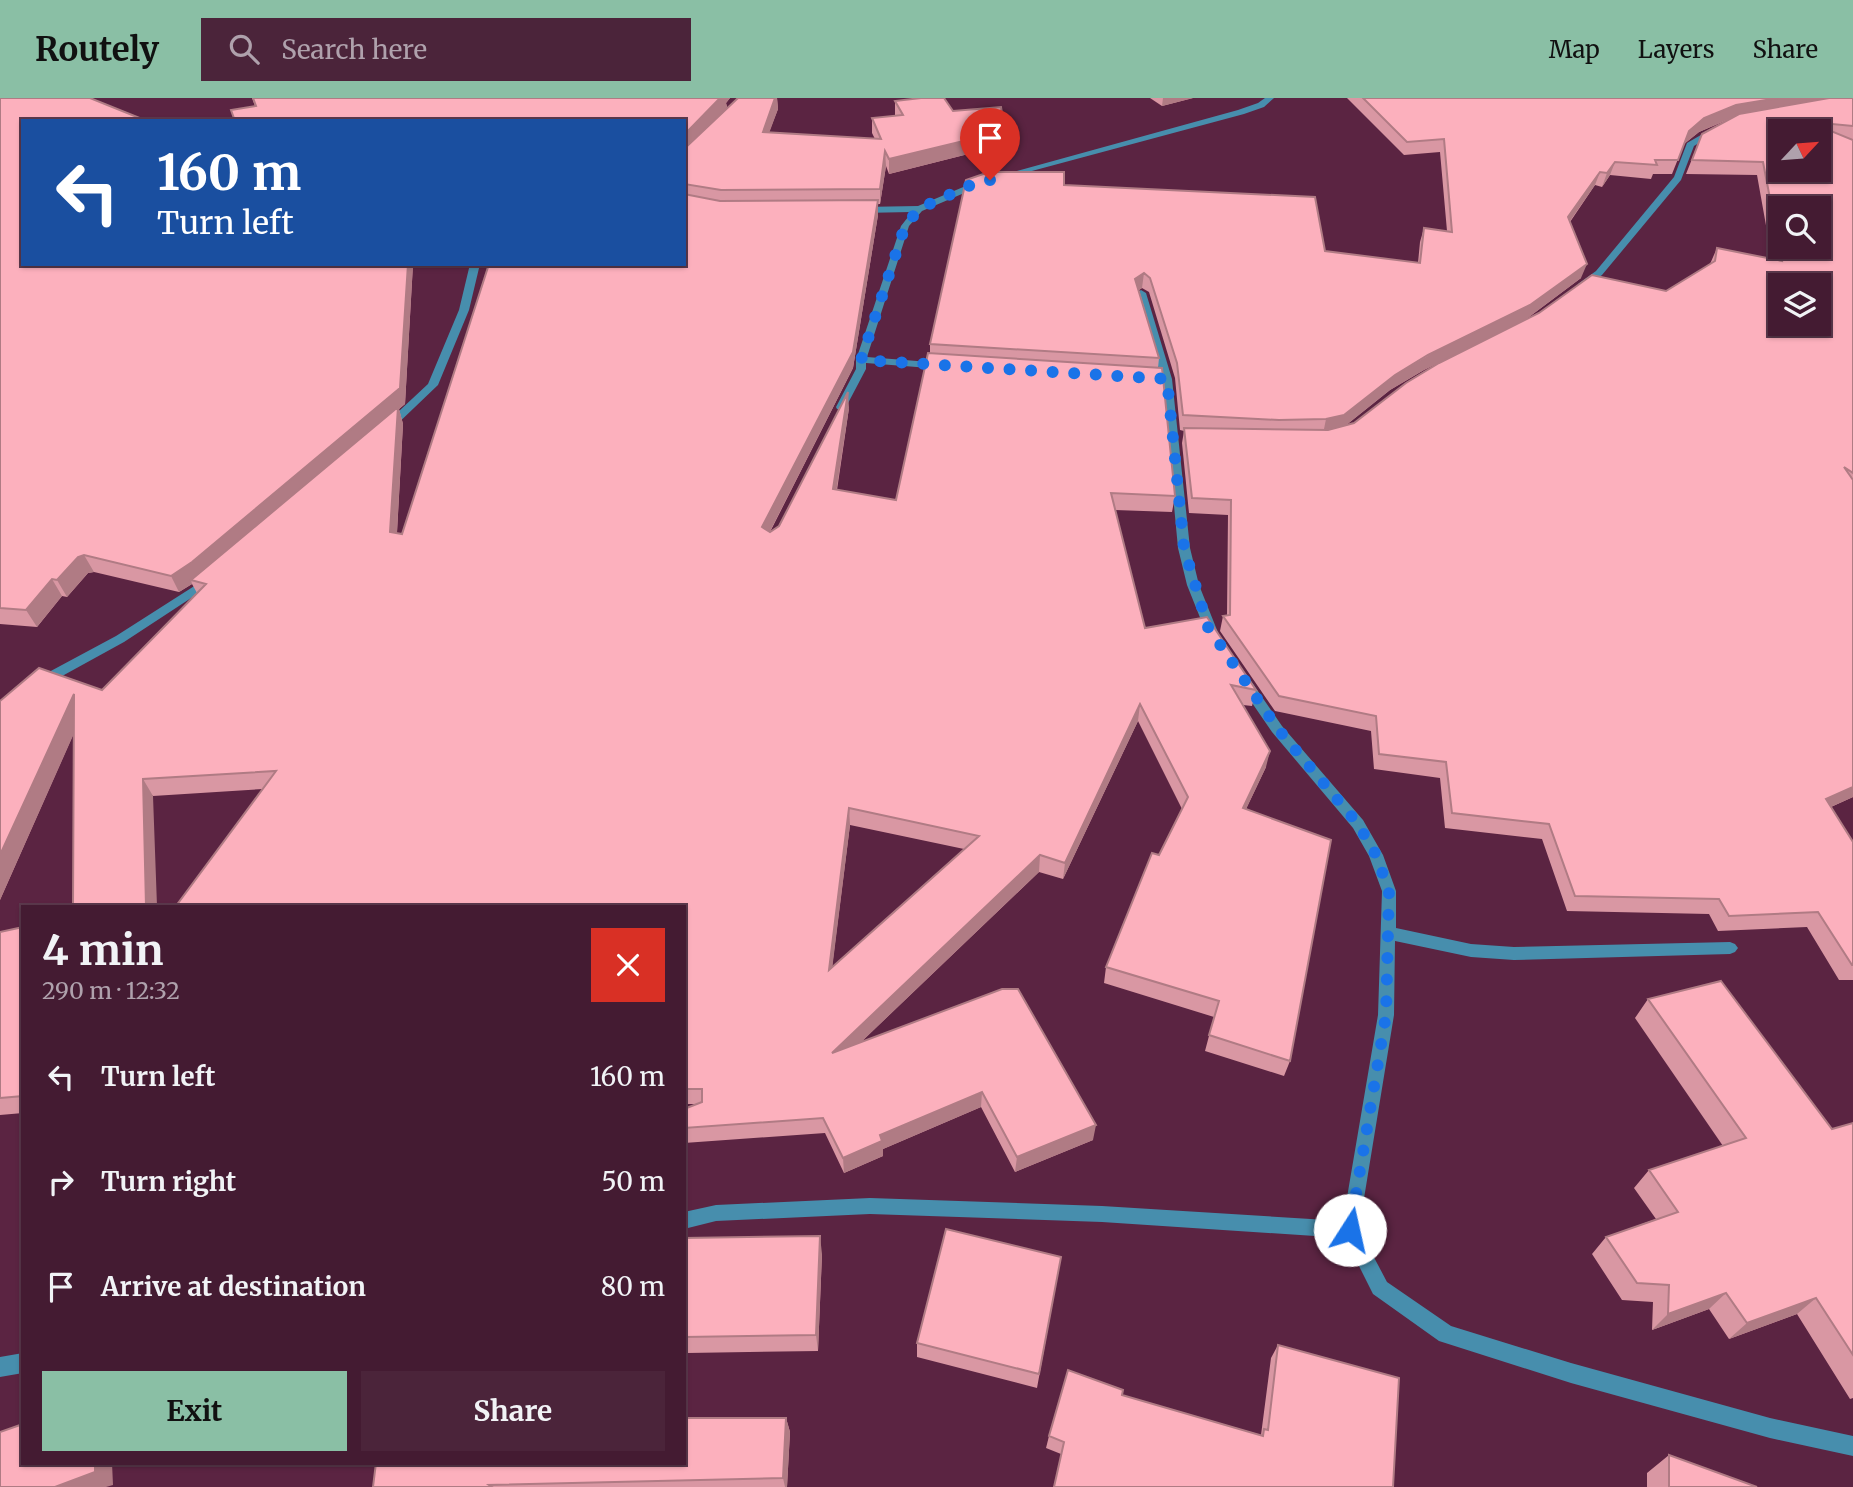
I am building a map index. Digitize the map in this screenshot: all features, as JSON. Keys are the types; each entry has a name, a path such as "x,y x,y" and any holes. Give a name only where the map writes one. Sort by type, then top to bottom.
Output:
{"street":[{"path":"857,210 919,209 968,186 1078,154 1241,112 1261,105 1269,98"},
{"path":"1569,296 1599,273 1650,213 1678,178 1690,145 1722,127"},
{"path":"833,423 861,369 861,360 905,226 919,209"},
{"path":"381,433 433,385 464,310 475,266"},
{"path":"1141,293 1146,315 1161,352 1160,379 1179,436 1184,548 1208,627 1219,645"},
{"path":"861,360 950,366"},
{"path":"24,691 120,639 216,576"},
{"path":"1231,663 1278,729 1358,824 1376,855 1389,891 1386,1015 1350,1230 1380,1288 1446,1334 1571,1373 1717,1413 1853,1446"},
{"path":"1389,933 1482,952 1565,953 1685,947 1730,948"},
{"path":"686,1220 716,1213 870,1206 1102,1214 1350,1230"},
{"path":"0,1367 21,1363"}],"building":[{"path":"0,98 90,98 142,119 21,119 21,266 408,266 400,388 192,562 171,576 84,555 78,557 57,580 52,579 26,610 0,608"},
{"path":"253,98 720,98 686,133 686,119 234,119 231,110 256,106"},
{"path":"738,98 775,98 763,132 881,139 872,118 903,115 895,101 921,98 944,98 953,111 1001,107 1005,131 889,159 885,151 880,189 721,190 686,184 686,147"},
{"path":"1363,98 1778,98 1736,105 1704,118 1689,131 1678,160 1655,160 1657,165 1615,162 1607,173 1600,172 1568,217 1587,264 1530,305 1428,355 1395,375 1344,415 1326,419 1279,420 1183,415 1177,363 1150,278 1144,273 1135,279 1159,358 930,344 966,180 989,172 1064,172 1064,185 1315,197 1325,251 1420,263 1424,228 1452,232 1444,139 1407,142"},
{"path":"1829,98 1853,98 1853,126 1831,124 1831,119 1768,119 1768,182 1831,182 1831,131 1853,140 1853,473 1844,467 1853,480 1853,787 1826,799 1853,842 1853,965 1818,912 1729,916 1719,899 1575,896 1549,824 1452,813 1446,762 1379,754 1376,716 1279,696 1223,616 1230,615 1231,500 1192,498 1184,428 1328,430 1354,423 1406,383 1439,363 1539,313 1592,275 1666,291 1715,261 1717,248 1782,261 1831,259 1831,196 1770,196 1763,162 1692,160 1702,134 1739,114"},
{"path":"686,194 720,201 878,200 853,352 762,527 770,532 779,526 848,392 833,489 896,500 928,353 1162,368 1175,496 1111,493 1145,628 1207,617 1256,690 1231,685 1270,751 1243,808 1331,840 1290,1061 1209,1035 1219,1001 1106,967 1152,853 1159,855 1188,797 1140,704 1065,863 1040,855 832,1053 1002,989 1018,989 1096,1125 1017,1157 982,1092 880,1135 882,1141 843,1158 823,1118 686,1128 686,1108 702,1102 702,1089 686,1089 686,905 177,905 276,771 143,779 146,905 73,905 74,694 0,855 0,701 39,668 102,690 206,584 191,580 398,407 390,532 402,534 488,266 686,266","holes":["849,808 979,836 829,970"]},
{"path":"21,927 21,1096 0,1098 0,932"},
{"path":"1721,981 1832,1129 1853,1123 1853,1355 1816,1298 1747,1323 1726,1293 1668,1314 1669,1285 1637,1283 1606,1237 1678,1212 1649,1170 1746,1138 1648,999"},
{"path":"946,1229 1061,1257 1039,1374 917,1343"},
{"path":"820,1236 816,1335 686,1337 686,1238"},
{"path":"1278,1345 1399,1378 1393,1487 1054,1487 1064,1442 1049,1436 1068,1370 1123,1390 1122,1395 1263,1436 1264,1429 1268,1430"},
{"path":"686,1418 786,1418 783,1478 489,1485 492,1487 373,1487 376,1465 686,1465"},
{"path":"21,1425 21,1465 95,1465 95,1472 55,1487 0,1487 0,1432"},
{"path":"1669,1455 1757,1487 1669,1487"}],"route":[{"path":"990,180 968,186 919,209 905,226 861,360 1167,379 1184,548 1193,585 1208,627 1278,729 1358,824 1376,855 1389,891 1386,1015 1350,1230"}]}
